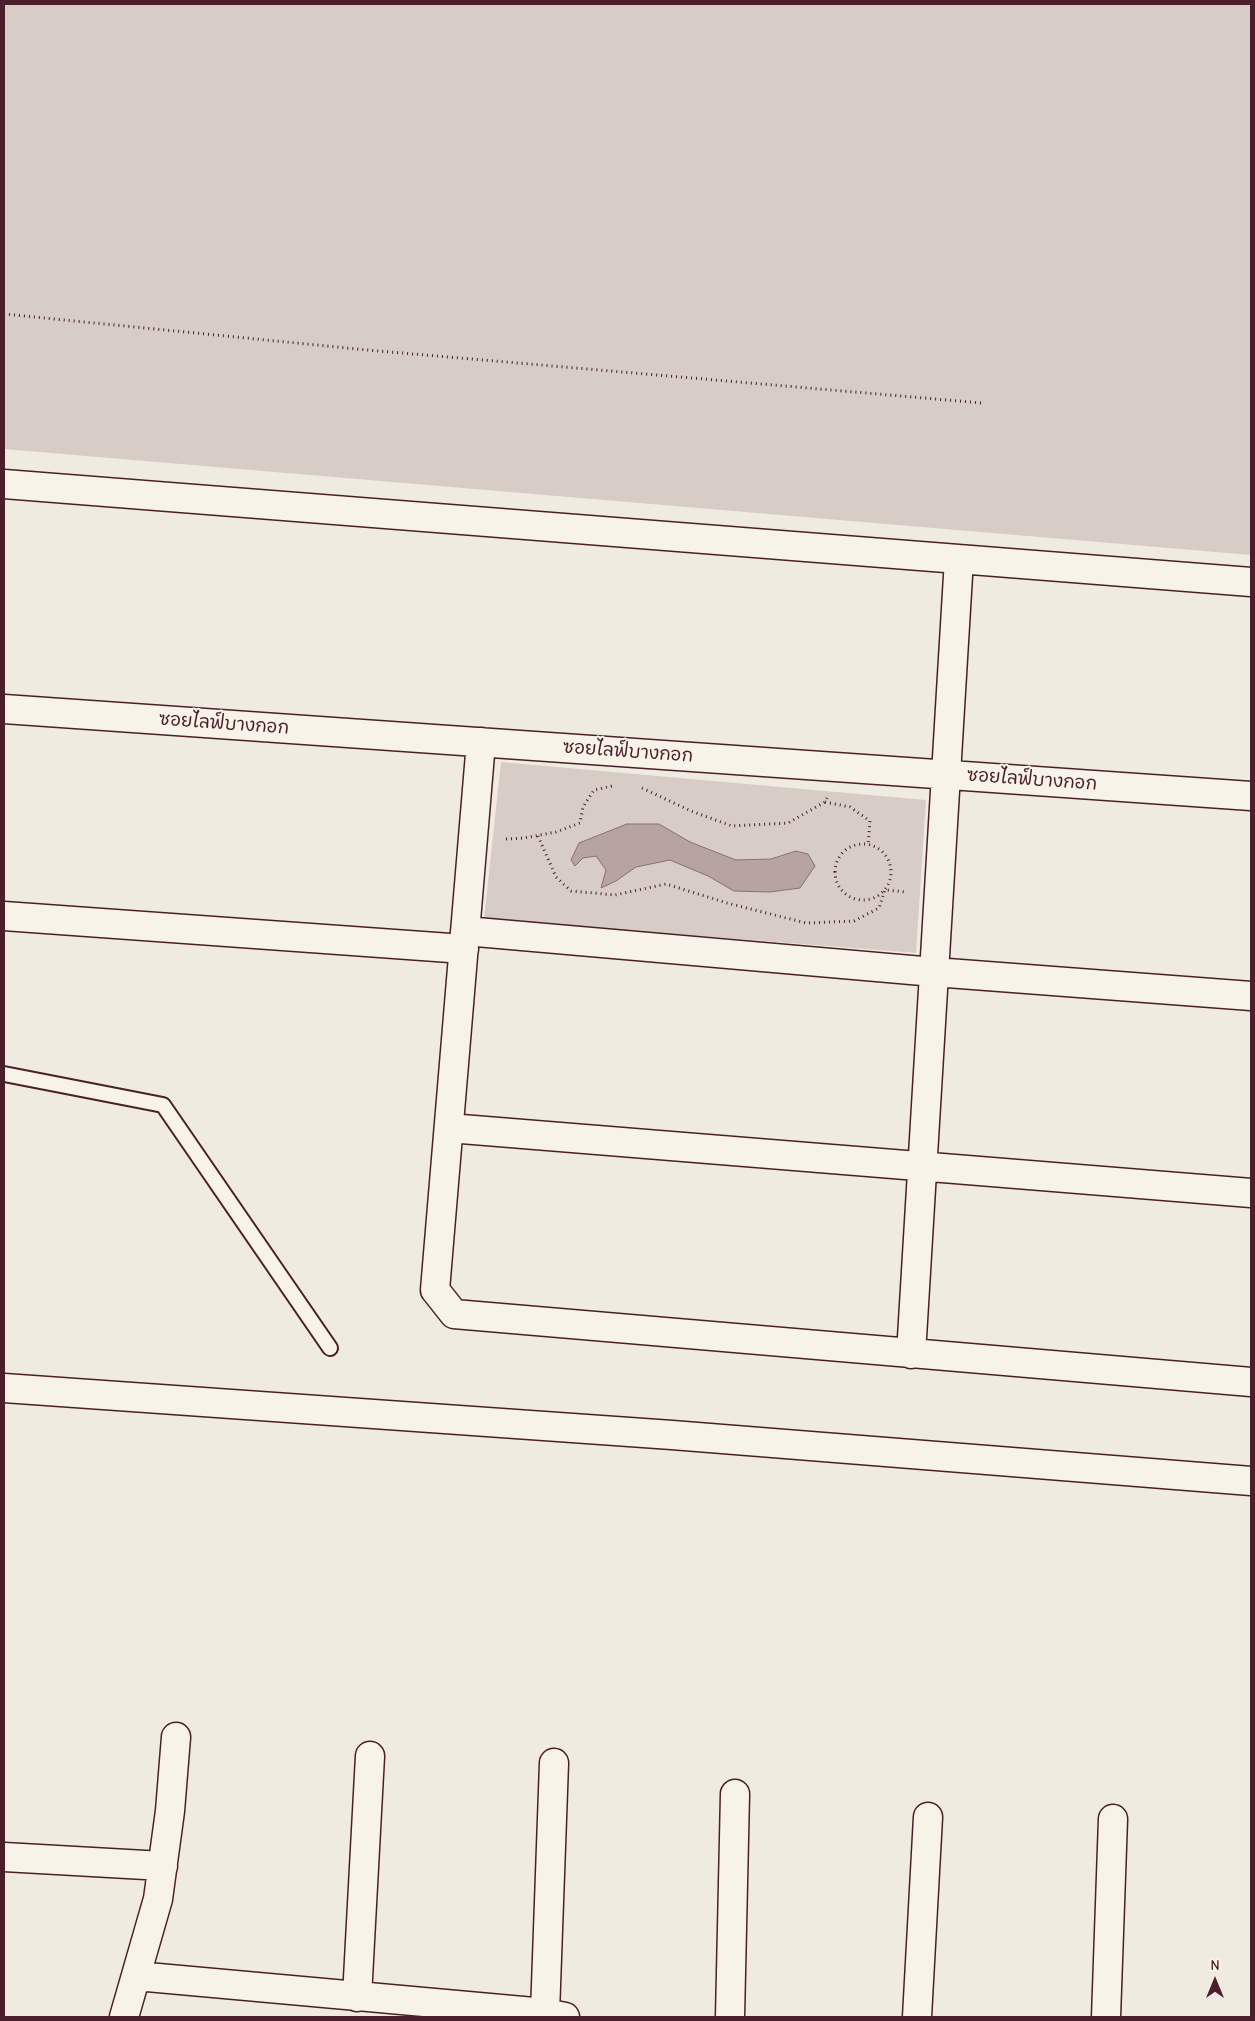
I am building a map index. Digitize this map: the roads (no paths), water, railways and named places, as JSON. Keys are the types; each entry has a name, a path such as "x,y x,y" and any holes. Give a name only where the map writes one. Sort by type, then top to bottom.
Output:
{"street":[{"path":"4,484 1251,582"},
{"path":"911,1354 959,560"},
{"name":"ซอยไลฟ์บางกอก","path":"4,709 1251,796"},
{"path":"481,742 435,1290 454,1314 1251,1382"},
{"path":"4,916 465,940 1251,996"},
{"path":"449,1128 1251,1193"},
{"path":"4,1388 662,1434 1251,1481"},
{"path":"124,2017 158,1899 176,1737"},
{"path":"357,1997 370,1756"},
{"path":"136,1976 555,2015 554,1763"},
{"path":"730,2017 735,1794"},
{"path":"917,2017 928,1817"},
{"path":"1106,2017 1113,1819"},
{"path":"4,1857 163,1866"}],"lane":[{"path":"4,1074 163,1105 330,1348"}]}
